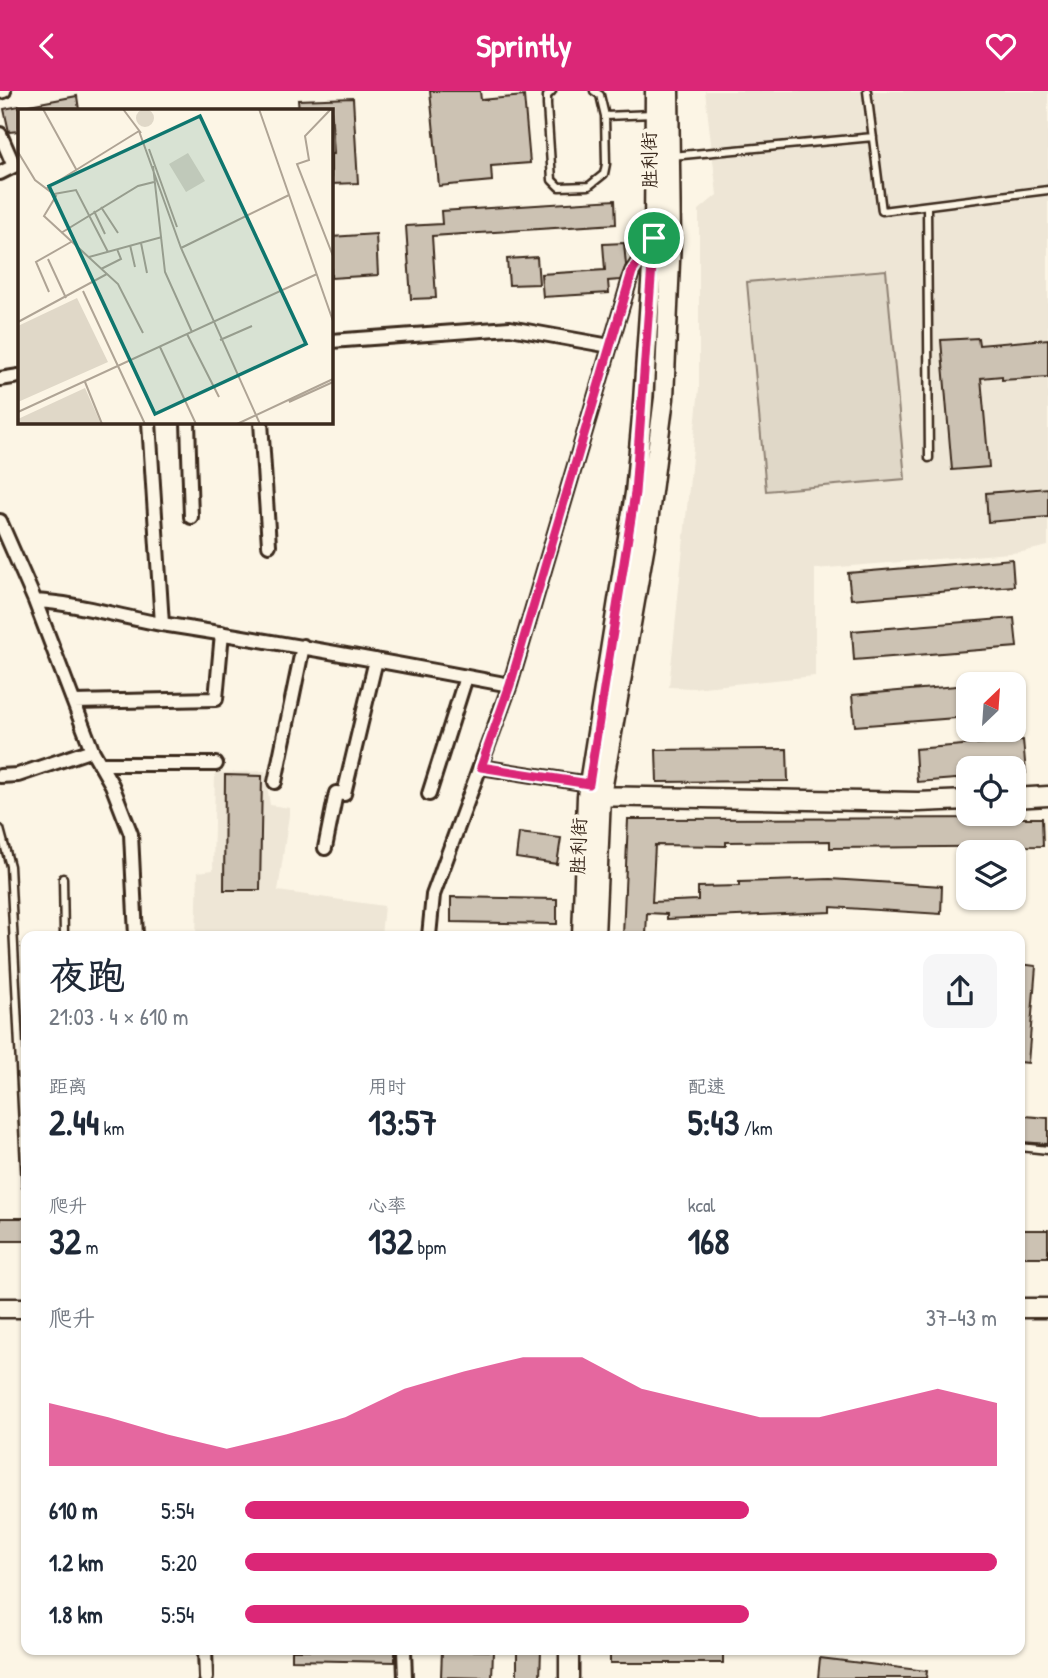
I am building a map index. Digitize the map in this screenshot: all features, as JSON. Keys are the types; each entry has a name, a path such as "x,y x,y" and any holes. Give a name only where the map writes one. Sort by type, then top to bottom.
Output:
{"street":[{"name":"胜利街","path":"582,931 592,792 635,493 654,238 655,91"},
{"name":"胜利街","path":"595,931 592,792 646,538 664,398 671,239 669,91"},
{"path":"0,173 14,166 2,140"},
{"path":"429,931 433,895 510,685 632,272 654,238"},
{"path":"332,341 510,328 610,346"},
{"path":"0,379 18,376"},
{"path":"149,423 162,624"},
{"path":"188,423 191,517"},
{"path":"261,423 269,545"},
{"path":"0,521 36,601 92,750 112,785 131,834 136,931"},
{"path":"36,601 62,602 125,618 303,646 510,685"},
{"path":"74,702 216,699 222,633"},
{"path":"275,782 303,646"},
{"path":"325,848 336,793 344,794 376,660"},
{"path":"429,794 466,677"},
{"path":"0,776 19,775 92,750"},
{"path":"100,765 216,764"},
{"path":"481,767 592,792 918,802 956,800"},
{"path":"1026,797 1048,796"},
{"path":"0,1308 21,1308"},
{"path":"1025,1308 1048,1308"},
{"path":"205,1655 206,1678"},
{"path":"404,1655 405,1678"},
{"path":"569,1655 569,1678"}],"lane":[{"path":"552,91 547,96 552,180 559,187 589,186 604,174 605,116 600,95 594,91"},
{"path":"867,91 881,211 1048,191"},
{"path":"605,116 655,114"},
{"path":"670,157 873,137"},
{"path":"927,206 929,458"},
{"path":"0,829 10,866 21,1086"},
{"path":"63,878 64,931"},
{"path":"1025,1148 1048,1150"}],"shaded area":[{"path":"705,91 1048,91 1048,546 1022,552 815,569 815,676 693,688 669,687 699,388 699,210 717,195"},
{"path":"886,270 905,479 766,491 747,282"},
{"path":"265,771 270,805 290,808 278,891 384,906 382,931 196,931 198,872 213,870 215,773"}],"building":[{"path":"430,91 480,91 481,100 524,96 530,163 491,166 492,181 439,186"},
{"path":"77,96 79,109 30,109 29,105"},
{"path":"353,98 358,183 332,184 332,109 299,109 298,100"},
{"path":"19,106 18,131 9,132 4,109"},
{"path":"615,200 616,224 432,236 436,298 411,299 406,226 442,224 441,211"},
{"path":"376,234 378,275 332,278 332,237"},
{"path":"624,243 626,265 620,280 608,281 609,293 543,297 541,274 605,270 603,244"},
{"path":"537,257 539,284 509,285 507,259"},
{"path":"978,338 979,345 1048,339 1048,377 1002,380 1002,376 981,378 989,467 952,470 941,340"},
{"path":"1048,488 1048,517 988,522 986,493"},
{"path":"1012,559 1014,586 851,599 848,573"},
{"path":"1014,618 1017,647 854,660 852,631"},
{"path":"956,686 956,718 855,726 852,695"},
{"path":"1023,742 1024,756 956,756 956,779 917,782 915,749"},
{"path":"787,749 788,781 657,782 656,750"},
{"path":"225,775 262,776 260,890 224,890"},
{"path":"956,818 956,826 1026,826 1026,818 1042,818 1043,846 1026,846 1026,840 956,840 956,847 830,848 830,841 726,842 726,846 655,845 652,902 698,900 698,887 739,886 739,882 830,879 942,886 941,914 831,907 831,912 667,919 667,914 647,913 646,931 623,931 628,819"},
{"path":"519,833 561,838 557,864 516,858"},
{"path":"451,897 557,899 557,924 451,922"},
{"path":"1025,965 1036,966 1028,1063 1025,1063"},
{"path":"1025,1116 1048,1118 1048,1144 1025,1142"},
{"path":"0,1218 21,1218 21,1241 0,1241"},
{"path":"1025,1230 1048,1230 1048,1257 1025,1257"},
{"path":"292,1655 395,1655 395,1662 292,1660"},
{"path":"442,1655 493,1655 492,1678 441,1677"},
{"path":"517,1655 541,1655 540,1678 517,1678"},
{"path":"610,1655 723,1655 723,1663 610,1663"},
{"path":"820,1658 927,1671 926,1678 818,1678"}],"route":[{"path":"654,238 635,493 589,784 481,767 510,685 632,272 654,238"}]}
